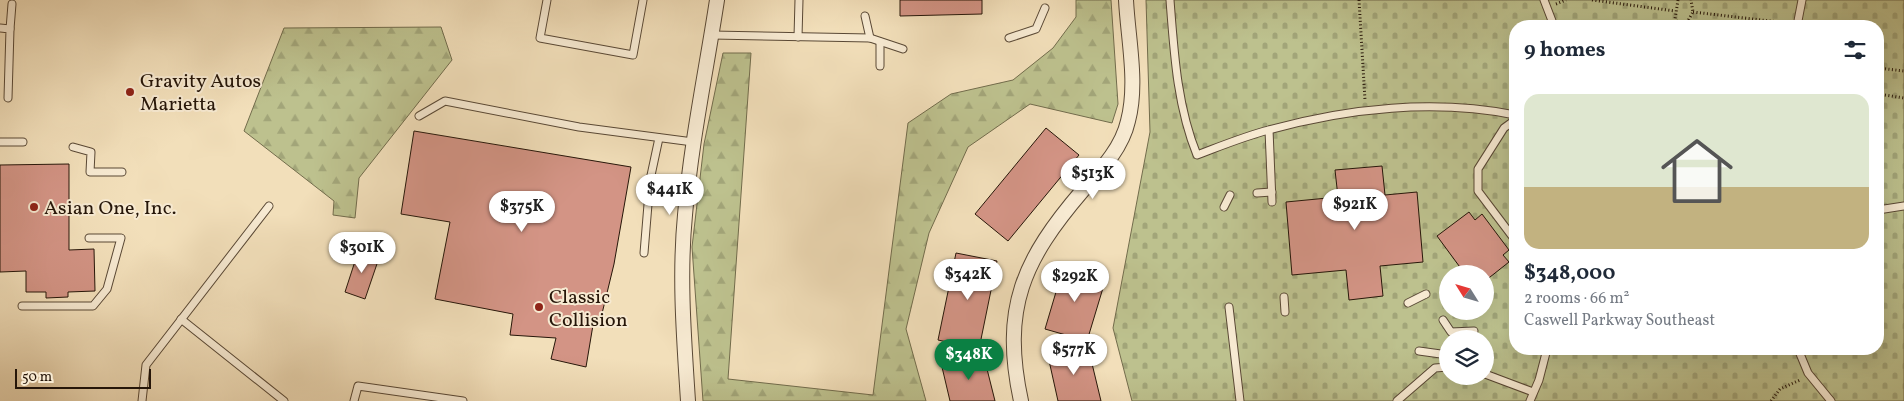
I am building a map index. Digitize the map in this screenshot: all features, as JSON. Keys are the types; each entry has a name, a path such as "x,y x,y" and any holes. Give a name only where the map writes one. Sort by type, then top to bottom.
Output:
{"street":[{"path":"688,401 682,315 684,217 693,142 717,0"},
{"path":"1021,401 1013,350 1014,326 1022,285 1031,262 1046,236 1116,148 1128,122 1132,96 1126,0"}],"lane":[{"path":"547,0 540,38 633,55 643,0"},
{"path":"798,0 798,36"},
{"path":"1170,0 1176,72 1189,135 1197,155 1269,130 1365,110 1482,108 1509,114"},
{"path":"1544,0 1552,20"},
{"path":"1799,20 1802,0"},
{"path":"8,98 12,4"},
{"path":"1009,38 1036,29 1046,8"},
{"path":"865,16 870,38"},
{"path":"0,28 10,29"},
{"path":"712,35 870,38 903,49"},
{"path":"880,42 880,66"},
{"path":"419,116 445,101 579,128 693,142"},
{"path":"1509,124 1504,128 1478,169 1478,191 1509,232"},
{"path":"1269,130 1272,202"},
{"path":"644,253 650,180 659,138"},
{"path":"0,142 23,142"},
{"path":"73,147 91,152 90,172 122,172"},
{"path":"1257,194 1272,192"},
{"path":"1224,207 1230,195"},
{"path":"142,401 146,365 269,206"},
{"path":"1884,209 1904,206"},
{"path":"22,306 93,306 107,289 121,238 89,238"},
{"path":"1408,303 1426,294"},
{"path":"1284,296 1285,312"},
{"path":"1229,307 1240,401"},
{"path":"181,319 284,401"},
{"path":"1443,320 1448,330"},
{"path":"1419,351 1439,354"},
{"path":"1530,401 1539,380 1545,355"},
{"path":"1801,355 1810,376 1831,401"},
{"path":"1397,401 1435,368 1439,368"},
{"path":"1494,377 1533,392"},
{"path":"354,401 358,386 463,401"}],"path":[{"path":"1359,0 1365,110"},
{"path":"1592,0 1675,11"},
{"path":"1676,20 1675,11 1678,0"},
{"path":"1688,20 1693,12 1691,0"},
{"path":"1693,12 1753,20"},
{"path":"1884,69 1904,71"},
{"path":"1884,95 1904,98"},
{"path":"1771,401 1780,389 1810,376"}],"green space":[{"path":"1076,0 1111,0 1118,104 1112,123 1030,104 968,147 929,233 906,329 926,401 703,401 692,247 704,144 723,53 751,53 728,379 873,395 908,123 951,94 1013,80 1053,48 1076,17"},
{"path":"1146,0 1904,0 1904,401 1132,401 1113,328 1150,132"},
{"path":"441,27 452,60 359,178 355,218 333,215 334,201 244,131 284,28"}],"building":[{"path":"900,0 982,0 982,14 900,16"},
{"path":"1046,128 1079,155 1008,241 975,214"},
{"path":"414,131 631,167 614,264 599,326 593,325 586,367 551,359 556,338 510,335 513,314 435,299 450,222 401,214"},
{"name":"Asian One, Inc.","path":"69,164 69,250 94,249 95,291 68,292 68,297 46,298 46,292 26,292 26,271 0,272 0,165"},
{"path":"1382,166 1385,195 1417,192 1423,262 1380,266 1383,296 1349,300 1346,270 1292,275 1286,202 1338,197 1335,170"},
{"path":"1469,212 1475,220 1482,214 1509,250 1503,255 1509,262 1494,274 1494,265 1458,265 1437,236"},
{"path":"359,249 380,255 365,299 345,292"},
{"path":"956,253 997,261 979,349 938,340"},
{"path":"1064,265 1106,278 1087,341 1045,329"},
{"path":"1088,347 1101,401 1058,401 1048,356"},
{"path":"984,357 995,401 950,401 942,367"}],"place":[{"name":"Gravity Autos Marietta","path":"130,92"},
{"name":"Asian One, Inc.","path":"34,207"},
{"name":"Classic Collision","path":"539,307"}]}
